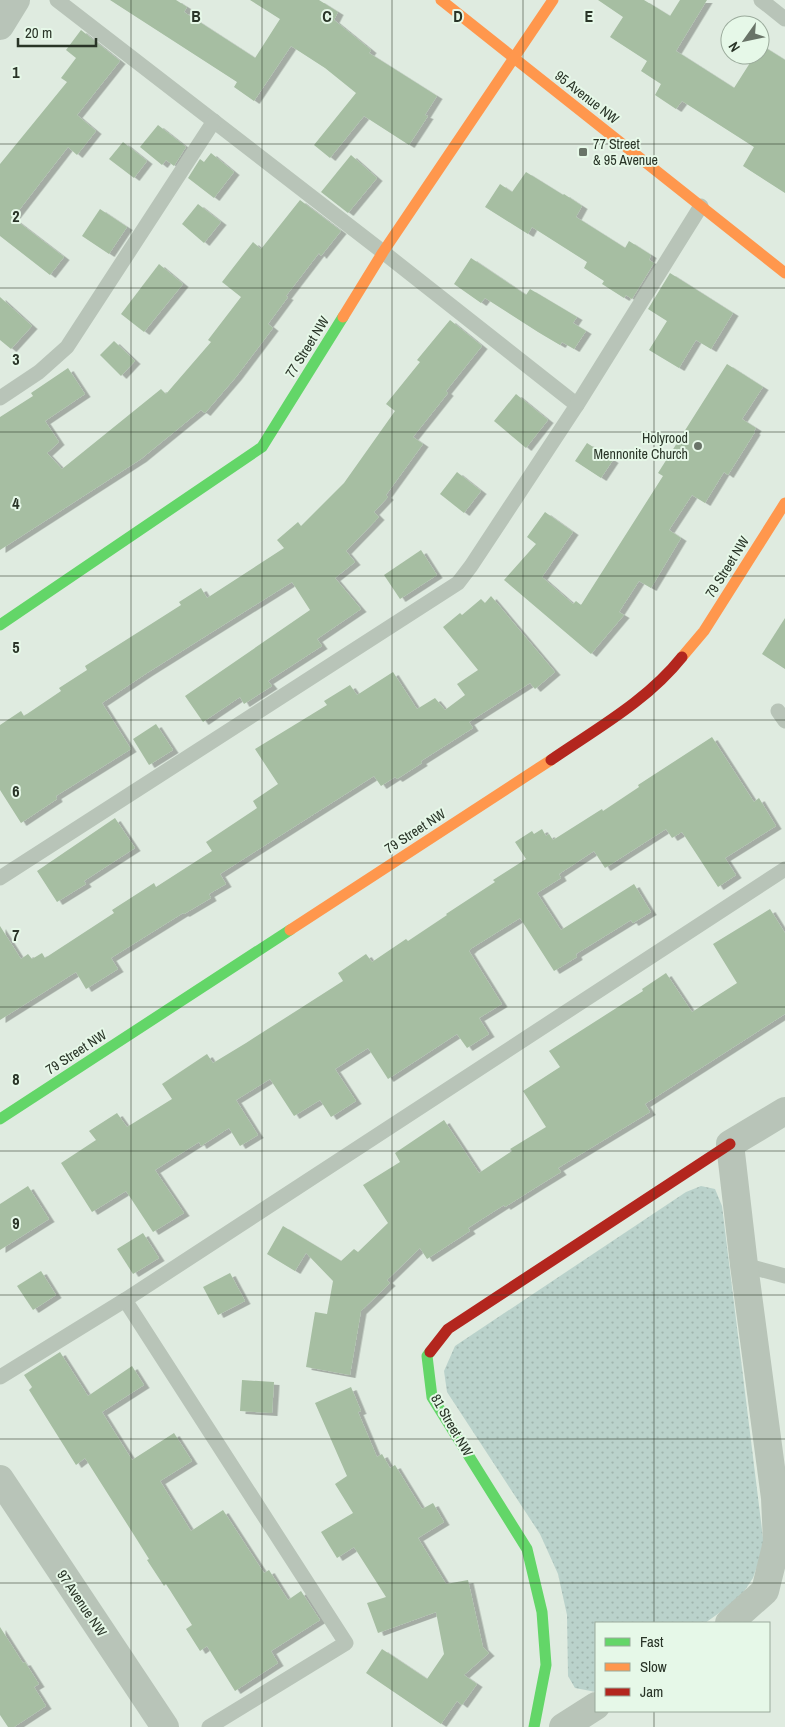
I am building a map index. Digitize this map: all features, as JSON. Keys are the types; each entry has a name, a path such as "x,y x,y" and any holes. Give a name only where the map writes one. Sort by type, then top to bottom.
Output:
{"street":[{"path":"0,26 16,0"},
{"name":"95 Avenue NW","path":"441,0 785,273"},
{"name":"77 Street NW","path":"0,624 262,447 383,252 553,0"},
{"name":"79 Street NW","path":"0,1119 550,761 648,694 672,670 704,631 785,503"},
{"name":"81 Street NW","path":"534,1727 546,1665 542,1612 527,1549 432,1397 427,1356 448,1329 730,1144 785,1111"},
{"path":"730,1144 775,1498 777,1542 765,1591 730,1622"},
{"name":"97 Avenue NW","path":"0,1479 165,1727"},
{"path":"563,1727 595,1707"}],"lane":[{"path":"57,0 383,252 577,405"},
{"path":"760,0 785,19"},
{"path":"0,398 39,372 66,347 214,121"},
{"path":"0,878 458,583 577,405 701,206"},
{"path":"0,1377 124,1300 785,869"},
{"path":"744,1265 785,1276"},
{"path":"124,1300 346,1643 209,1727"}],"shaded area":[{"path":"701,1186 715,1189 722,1206 764,1546 753,1578 739,1599 706,1622 595,1622 595,1692 575,1688 568,1676 567,1615 558,1574 540,1534 447,1392 444,1371 455,1346 686,1192"}],"building":[{"path":"110,0 176,0 187,7 184,12 255,58 280,19 250,0 319,0 338,12 334,20 371,50 369,53 437,96 425,115 428,116 409,145 364,116 330,158 314,145 356,93 325,68 291,46 254,101 234,87 237,82"},
{"path":"598,0 644,0 670,16 680,0 707,0 676,51 734,88 749,65 770,65 770,51 785,60 785,193 743,166 754,147 682,101 676,109 655,95 661,84 641,71 647,61 610,37 623,17"},
{"path":"81,30 120,61 77,115 96,131 77,155 68,147 13,218 64,257 50,275 0,236 0,164 67,82 61,78 76,58 66,50"},
{"path":"158,125 186,147 174,166 166,160 162,165 140,147"},
{"path":"123,142 147,161 134,178 109,159"},
{"path":"211,153 234,172 214,198 188,178 200,159 204,162"},
{"path":"351,155 377,178 348,213 321,192"},
{"path":"526,172 582,206 576,217 625,248 629,241 651,255 649,260 654,263 632,299 626,295 624,298 602,284 604,281 584,268 587,262 532,227 528,234 485,207 500,184 512,192"},
{"path":"300,200 341,231 321,256 319,253 286,296 288,297 268,324 273,328 236,377 205,413 201,410 141,459 0,550 0,417 33,396 31,393 68,368 85,394 45,421 59,442 47,453 62,469 161,389 166,394 211,342 208,340 241,297 222,282 253,242 261,249"},
{"path":"198,204 221,222 204,243 182,224"},
{"path":"100,209 127,227 109,254 82,236"},
{"path":"471,258 526,295 530,289 577,317 573,323 586,331 574,349 562,342 560,345 485,298 481,303 454,284"},
{"path":"159,264 183,284 144,332 121,314"},
{"path":"670,273 733,313 711,349 696,340 679,368 649,350 667,321 648,309"},
{"path":"0,297 32,326 11,349 0,340"},
{"path":"450,320 482,346 413,437 423,444 386,495 388,497 374,512 379,517 346,551 355,562 335,578 361,609 317,639 322,646 268,681 272,686 244,704 240,697 203,722 185,696 310,610 292,582 147,673 102,703 131,749 56,796 57,799 21,823 0,790 0,725 21,711 24,716 61,691 59,688 87,670 85,666 181,605 179,602 201,588 207,598 284,548 277,540 298,522 301,526 344,483 395,411 386,404 420,362 417,360"},
{"path":"114,341 135,361 121,376 100,355"},
{"path":"727,364 763,387 742,419 756,428 755,432 728,475 724,472 705,503 692,495 669,530 681,538 651,588 639,581 619,612 624,615 591,654 504,580 536,544 527,537 545,512 573,532 542,577 573,604 576,601 581,605 663,476 658,473"},
{"path":"516,394 548,420 526,448 494,421"},
{"path":"587,443 613,460 601,478 575,461"},
{"path":"457,472 481,491 464,513 440,494"},
{"path":"421,550 437,575 400,599 384,575"},
{"path":"491,596 555,672 535,689 530,683 469,722 473,728 421,761 422,763 397,779 395,777 381,786 374,776 220,874 226,884 209,894 211,898 183,913 111,958 118,969 86,989 76,972 0,1020 0,926 21,959 28,954 32,959 42,953 45,958 114,913 112,910 154,883 156,887 212,851 206,842 257,808 253,801 278,784 255,749 327,705 324,701 350,685 357,695 393,672 417,709 435,698 445,710 465,695 457,684 478,670 443,627 460,613 462,615 481,599 485,603"},
{"path":"785,618 785,669 762,654"},
{"path":"156,724 173,750 149,765 133,739"},
{"path":"712,737 754,802 759,798 776,826 725,858 736,875 718,887 682,832 672,838 666,829 605,868 594,851 559,874 561,878 537,893 561,930 634,884 651,912 633,923 631,920 576,954 577,957 554,971 520,918 472,948 469,951 502,1004 479,1018 489,1034 467,1048 457,1034 388,1079 368,1048 335,1069 356,1101 331,1117 320,1100 294,1116 270,1079 236,1100 258,1135 240,1146 229,1128 201,1146 199,1142 155,1170 184,1213 153,1232 126,1191 92,1212 61,1163 96,1140 89,1131 117,1113 127,1127 172,1099 162,1084 207,1054 213,1063 246,1043 343,981 338,973 366,954 372,962 406,939 408,941 495,882 493,880 526,859 515,842 532,831 534,834 542,829 546,836 549,834 553,840 602,809 603,811 639,787 638,785"},
{"path":"115,818 135,848 84,881 86,884 57,902 37,871"},
{"path":"770,909 785,933 785,1014 645,1104 650,1112 558,1168 561,1172 468,1228 470,1231 427,1259 420,1248 387,1280 390,1283 361,1311 350,1375 306,1367 315,1312 327,1314 333,1281 306,1253 295,1271 267,1254 283,1226 341,1261 354,1249 358,1252 388,1223 363,1185 400,1162 395,1153 444,1120 479,1173 512,1151 510,1149 546,1127 523,1091 560,1067 549,1051 643,991 642,989 666,973 692,1012 737,983 713,944"},
{"path":"28,1186 49,1219 0,1250 0,1204"},
{"path":"143,1233 159,1258 133,1274 117,1249"},
{"path":"41,1271 56,1295 33,1310 17,1286"},
{"path":"230,1273 245,1301 218,1315 203,1287"},
{"path":"60,1352 88,1396 132,1366 144,1385 102,1412 132,1460 174,1433 192,1461 160,1481 191,1531 223,1510 264,1573 269,1570 288,1600 301,1591 320,1620 271,1651 278,1663 235,1691 207,1646 200,1651 186,1629 192,1625 166,1584 164,1586 147,1560 149,1559 85,1458 76,1465 29,1390 32,1387 24,1375"},
{"path":"242,1380 274,1382 272,1413 240,1411"},
{"path":"351,1387 361,1411 358,1412 377,1457 382,1454 390,1468 395,1465 422,1509 433,1503 444,1522 418,1538 446,1584 468,1580 483,1647 489,1653 464,1675 477,1684 462,1705 457,1701 441,1724 366,1673 382,1649 427,1679 444,1654 436,1612 378,1633 367,1603 386,1597 354,1547 337,1558 321,1532 353,1513 335,1484 347,1476 315,1403"},
{"path":"0,1627 39,1684 34,1687 46,1706 14,1727 8,1727 0,1715"}],"traffic: fast":[{"path":"0,625 262,447 343,317"},
{"path":"0,1119 290,930"},
{"path":"430,1352 427,1356 432,1397 527,1549 542,1612 546,1665 534,1727"}],"traffic: slow":[{"path":"441,0 785,273"},
{"path":"343,317 383,252 553,0"},
{"path":"682,657 704,631 785,503"},
{"path":"290,930 551,760"}],"traffic: jam":[{"path":"551,760 637,701 668,673 682,657"},
{"path":"430,1352 448,1329 730,1144"}],"place":[{"name":"77 Street & 95 Avenue","path":"583,152"},
{"name":"Holyrood Mennonite Church","path":"698,446"}]}
